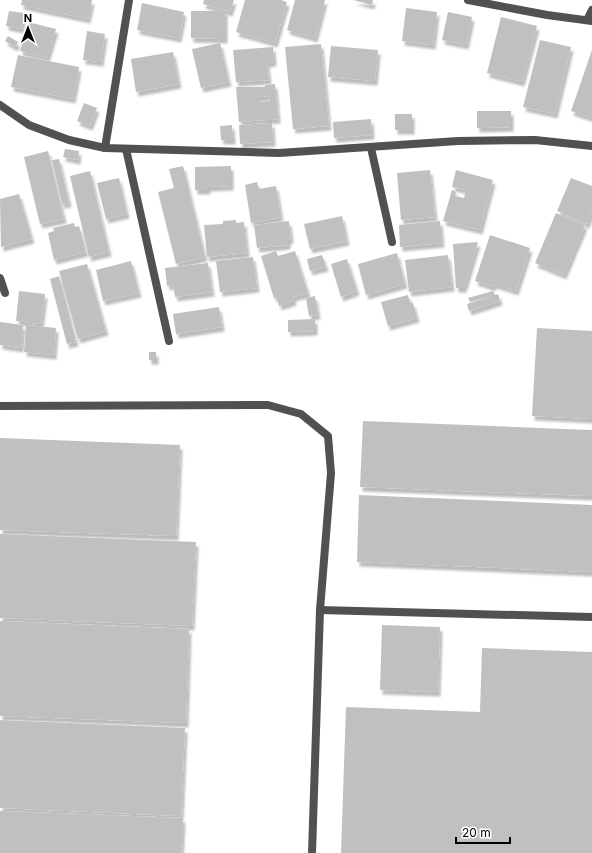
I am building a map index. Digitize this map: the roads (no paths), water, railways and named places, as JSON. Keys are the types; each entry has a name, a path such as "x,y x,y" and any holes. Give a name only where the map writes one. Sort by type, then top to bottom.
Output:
{"street":[{"path":"105,148 129,0"},
{"path":"468,0 547,15 589,21 592,10"},
{"path":"0,105 29,125 69,140 105,148 279,153 458,141 527,140 592,146"},
{"path":"371,148 392,242"},
{"path":"126,149 169,341"},
{"path":"0,278 5,293"},
{"path":"0,406 268,405 301,414 328,436 332,473 320,610 312,853"},
{"path":"320,610 592,617"}]}
